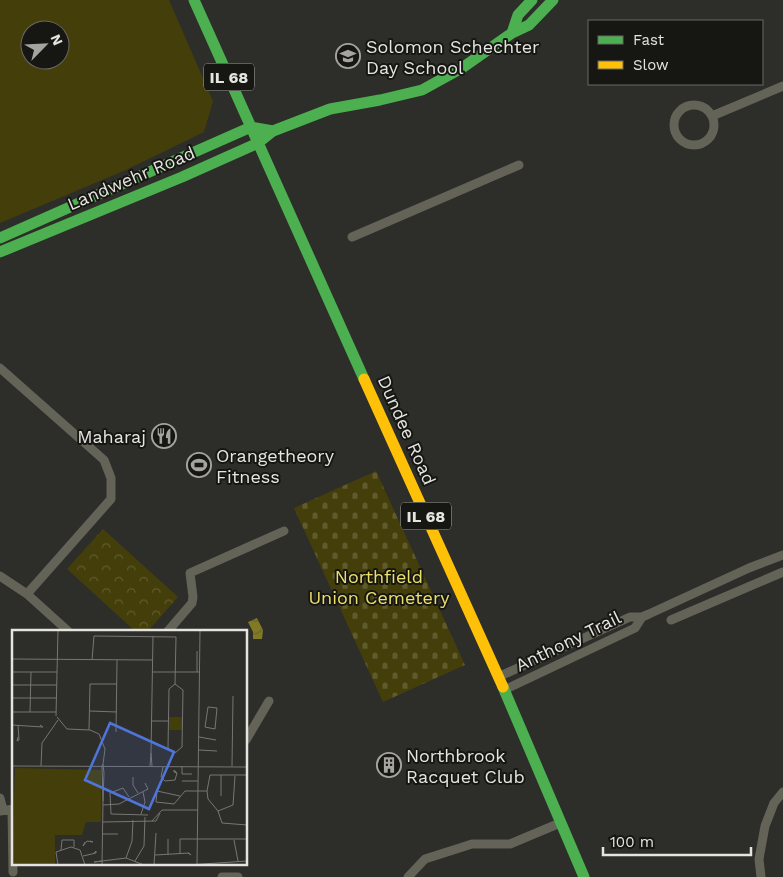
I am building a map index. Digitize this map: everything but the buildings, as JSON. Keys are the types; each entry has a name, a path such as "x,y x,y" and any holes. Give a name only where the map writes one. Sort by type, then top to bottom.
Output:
{"main road":[{"name":"Dundee Road","path":"194,0 504,690 584,877"},
{"path":"512,33 518,15 532,0"},
{"name":"Landwehr Road","path":"0,252 182,177 258,143 273,131 330,109 422,90 462,68 512,33 529,25 553,0"},
{"path":"251,127 273,131"},
{"name":"Landwehr Road","path":"0,238 251,127"}],"street":[{"path":"712,116 783,86"},
{"path":"689,105 703,107 712,116 713,131 711,136 701,144 695,145 683,142 675,132 675,118 678,112 689,105"},
{"path":"352,237 519,165"},
{"path":"0,368 104,460 111,478 111,499 27,594"},
{"path":"169,630 192,603 190,573 284,531"},
{"name":"Anthony Trail","path":"498,677 630,617 642,617 749,568 783,555"},
{"path":"749,568 756,584"},
{"path":"671,620 783,572"},
{"path":"0,576 27,594 67,630"},
{"name":"Anthony Trail","path":"504,690 635,628 642,617"},
{"path":"248,737 270,700"},
{"path":"762,877 759,859 765,826 774,803 783,792"},
{"path":"0,798 7,810 12,862"},
{"path":"408,877 425,859 472,844 510,844 560,823"},
{"path":"12,864 13,872"},
{"path":"222,877 238,877"}],"green space":[{"path":"0,0 169,0 213,101 204,132 126,170 0,223"},
{"name":"Northfield Union Cemetery","path":"376,471 465,665 383,702 294,508"},
{"path":"103,529 178,597 149,630 134,630 67,569"}],"water":[{"path":"257,618 263,630 262,639 253,639 253,632 248,622"}],"traffic: fast":[{"path":"194,0 364,379"},
{"path":"512,33 518,15 532,0"},
{"path":"0,252 182,177 258,143 273,131 330,109 422,90 462,68 512,33 529,25 553,0"},
{"path":"0,238 251,127 273,131"},
{"path":"503,687 584,877"}],"traffic: slow":[{"path":"364,379 503,687"}],"place":[{"name":"Solomon Schechter Day School","path":"348,56"},
{"name":"Maharaj","path":"164,436"},
{"name":"Orangetheory Fitness","path":"199,465"},
{"name":"Northbrook Racquet Club","path":"389,765"}]}
